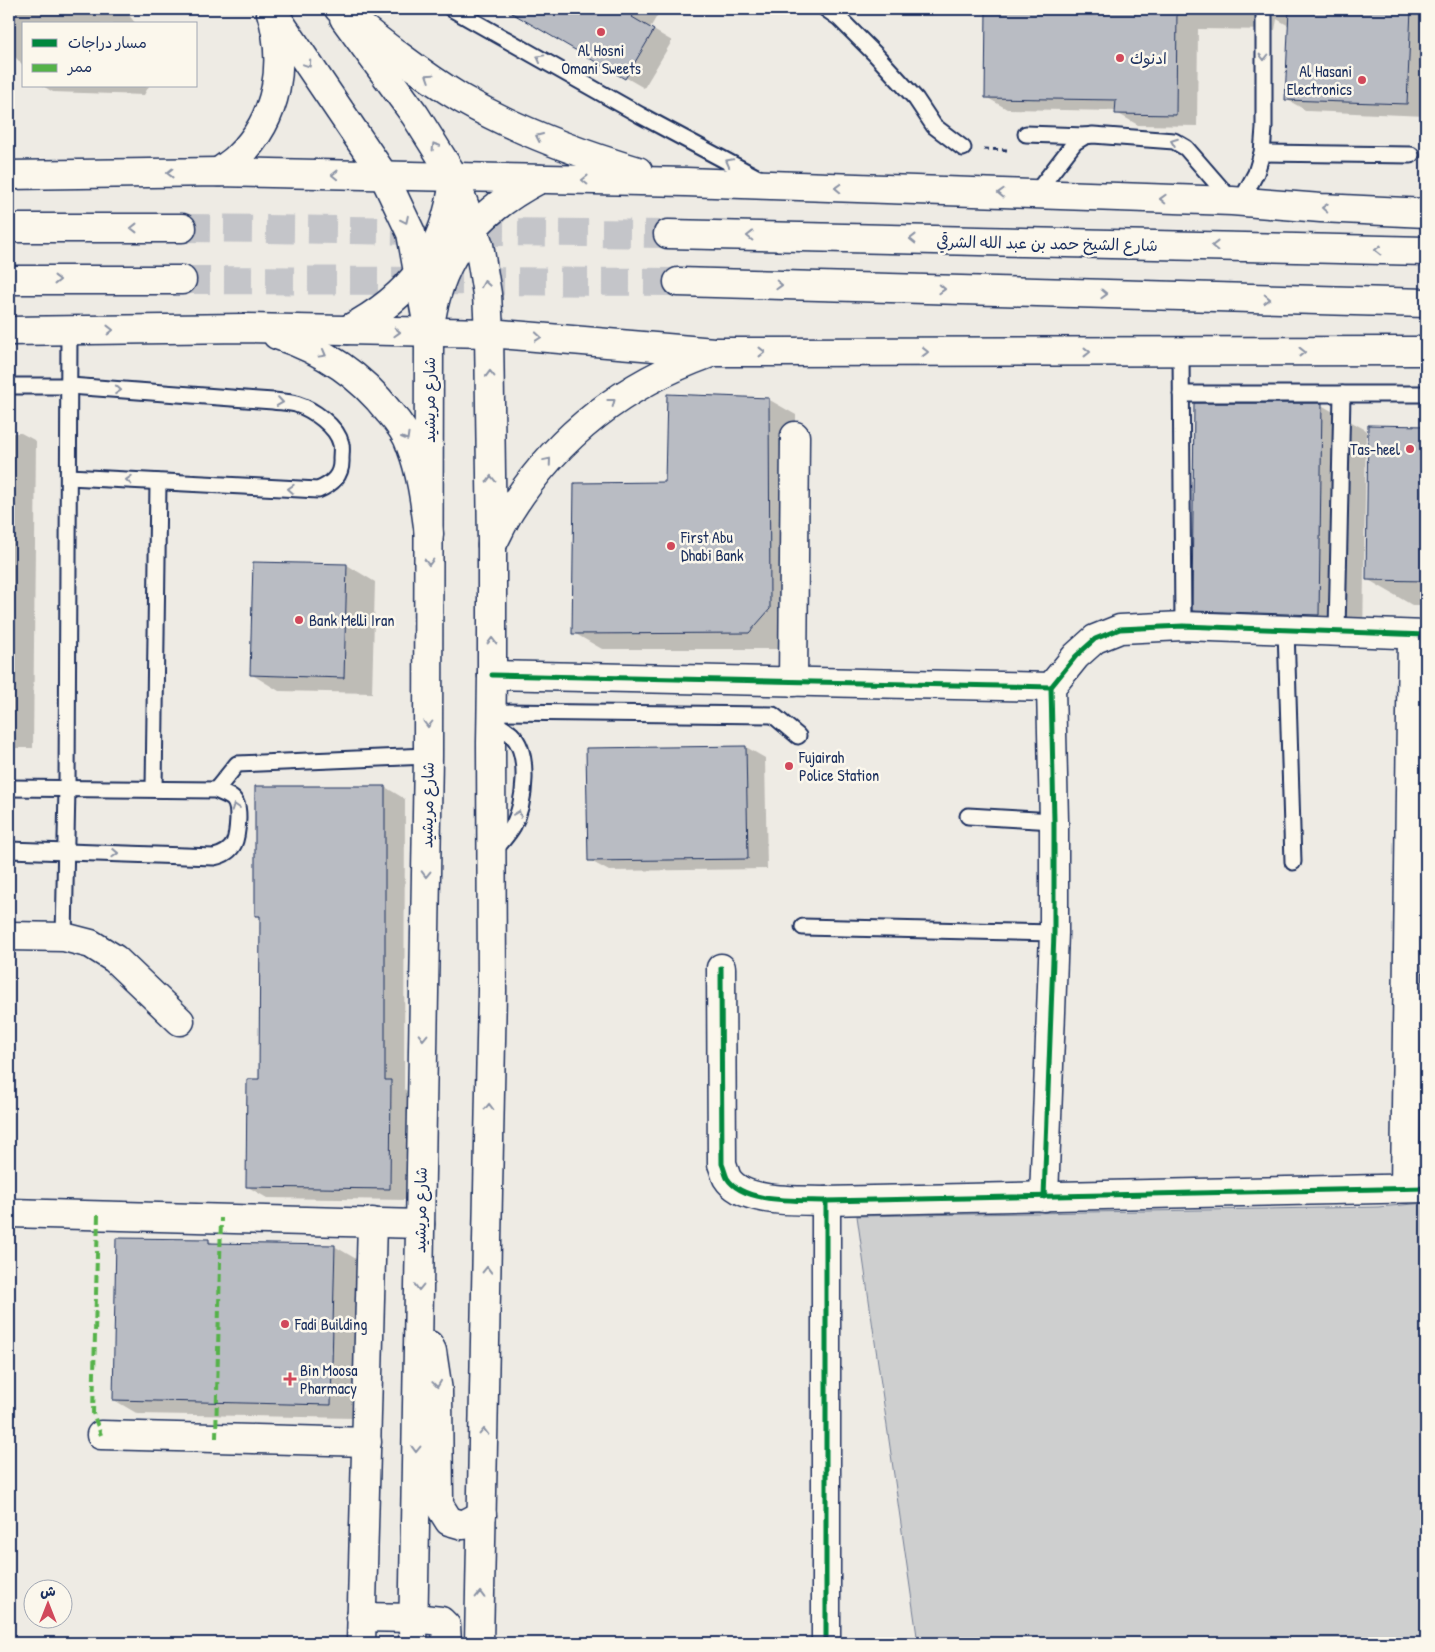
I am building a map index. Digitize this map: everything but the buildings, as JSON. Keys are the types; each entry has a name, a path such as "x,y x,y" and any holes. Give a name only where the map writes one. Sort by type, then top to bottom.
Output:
{"main road":[{"path":"219,172 237,158 252,140 265,120 274,98 279,52 276,29 270,9"},
{"name":"شارع مريشيد","path":"270,9 384,176 411,234 429,332 428,756 413,1630"},
{"path":"338,9 415,115 454,177 479,245 487,294 492,545 491,1000 479,1643"},
{"path":"338,9 422,73 462,99 505,122 548,142 593,158 639,172 686,182"},
{"path":"9,174 219,172 686,182 1236,201 1321,208 1426,213"},
{"path":"347,330 368,319 386,306 404,291 419,273 430,256 447,218 452,198 454,177"},
{"path":"429,332 434,304 442,277 455,252 472,228 492,208 515,192 540,179"},
{"path":"9,228 182,228"},
{"name":"شارع الشيخ حمد بن عبد الله الشرقي","path":"668,234 1426,251"},
{"path":"9,280 182,280"},
{"path":"678,282 1426,303"},
{"path":"244,328 270,333 295,341 319,352 342,366 378,397 398,422 411,445 420,473 429,534"},
{"path":"9,331 244,328 489,333 714,352 1426,351"},
{"path":"492,545 510,512 532,480 556,451 575,433 613,401 645,381 678,364 714,352"},
{"path":"793,682 795,436"},
{"path":"721,968 722,1164 728,1179 740,1191 761,1198 826,1201 1044,1197 1415,1188 1419,635 1183,626 1120,629 1095,640 1076,656 1051,687 1054,933 1044,1197"},
{"path":"492,675 1051,687"},
{"path":"9,936 64,937 91,944 115,959 180,1021"},
{"path":"826,1201 826,1643"},
{"path":"9,1213 420,1224"},
{"path":"360,1643 372,1222"},
{"path":"418,1320 432,1352 438,1391 439,1505 449,1521 463,1525 482,1514"},
{"path":"101,1434 367,1442"},
{"path":"361,1617 413,1630 430,1619 441,1621 446,1626 447,1643"}],"lane":[{"path":"452,9 640,115 772,186"},
{"path":"826,9 839,18 876,55 916,99 934,126 963,148"},
{"path":"1026,134 1112,136 1174,141 1186,148 1236,201 1256,173 1262,153 1264,128 1264,9"},
{"path":"1035,194 1075,142 1085,136"},
{"path":"1262,153 1411,155"},
{"path":"64,937 67,788 69,330"},
{"path":"1181,352 1183,626"},
{"path":"9,386 70,386 297,404 317,414 333,428 341,442 342,464 338,476 330,485 318,490 69,477"},
{"path":"1181,394 1426,394"},
{"path":"1337,631 1342,394"},
{"path":"154,789 158,482"},
{"path":"1286,629 1293,862"},
{"path":"491,725 773,715 798,736"},
{"path":"216,790 237,764 428,756"},
{"path":"9,788 216,790 233,799 238,812 235,842 230,850 214,857 9,850"},
{"path":"968,816 1054,821"},
{"path":"803,927 1054,933"}],"path":[{"path":"963,148 1013,150 1026,134"}],"shaded area":[{"path":"1426,1203 1426,1643 918,1643 857,1216 1378,1207"}],"tunnel":[{"path":"182,228 668,234"},
{"path":"182,280 678,282"}],"marked path":[{"path":"98,1215 93,1413 101,1435"},
{"path":"216,1438 221,1218"}],"cycle path":[{"path":"1044,1197 1054,933 1051,687 1076,656 1095,639 1120,629 1183,626 1426,635"},
{"path":"492,675 1051,687"},
{"path":"721,968 722,1164 727,1178 745,1192 772,1199 826,1201 1426,1188"},
{"path":"826,1201 826,1643"}],"place":[{"name":"Al Hosni Omani Sweets","path":"601,32"},
{"name":"ادنوك","path":"1120,58"},
{"name":"Al Hasani Electronics","path":"1362,80"},
{"name":"Tas-heel","path":"1410,449"},
{"name":"First Abu Dhabi Bank","path":"671,546"},
{"name":"Bank Melli Iran","path":"299,620"},
{"name":"Fujairah Police Station","path":"789,766"},
{"name":"Fadi Building","path":"285,1324"},
{"name":"Bin Moosa Pharmacy","path":"290,1379"}]}
